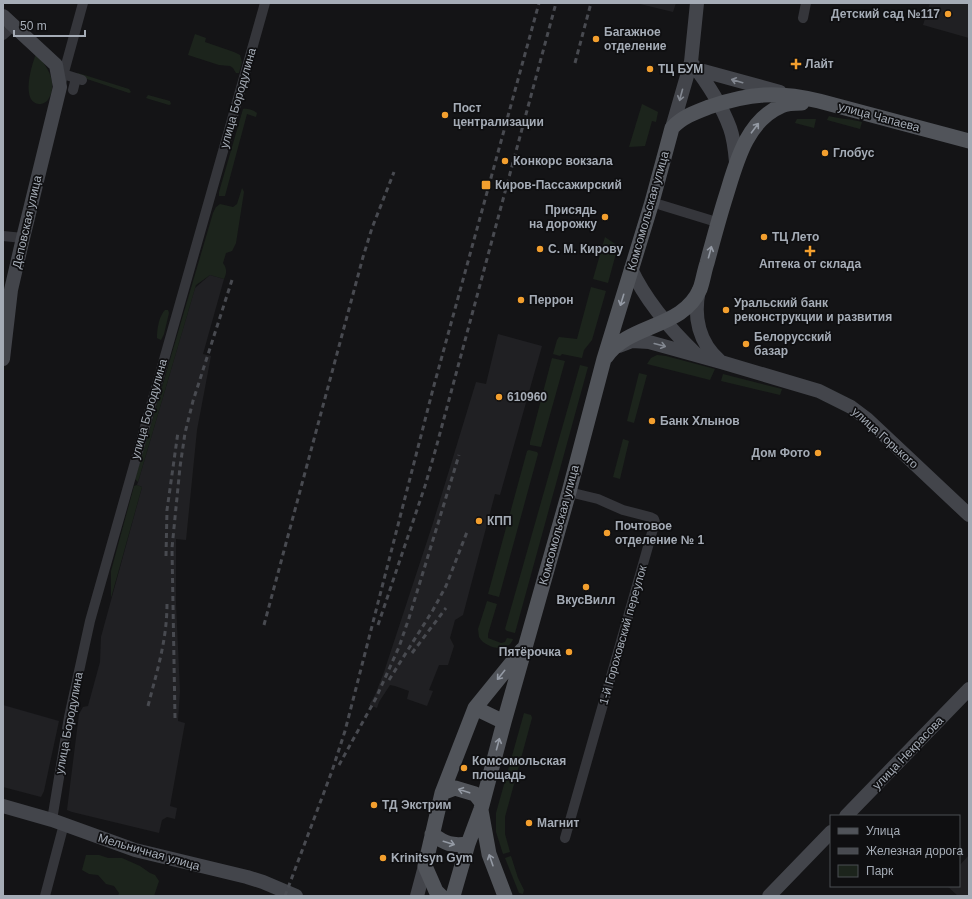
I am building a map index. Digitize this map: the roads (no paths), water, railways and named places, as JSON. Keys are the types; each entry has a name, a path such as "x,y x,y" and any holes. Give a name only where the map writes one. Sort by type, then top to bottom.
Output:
{"main road":[{"name":"Комсомольская улица","path":"453,896 468,844 482,806 504,722 631,269 652,202 672,128 694,66 697,3"},
{"name":"Деповская улица","path":"3,360 11,290 22,238 65,84 56,65 44,53 6,26"},
{"name":"улица Чапаева","path":"694,66 788,95 819,100 969,141"},
{"path":"694,66 718,104 730,128 736,162"},
{"name":"улица Чапаева","path":"672,128 692,114 718,104 756,95 788,95"},
{"path":"721,362 706,345 699,329 697,308 700,290 720,215 736,162 752,132 761,120 772,111 782,105 819,100"},
{"name":"улица Горького","path":"631,269 645,294 678,337 696,355"},
{"path":"607,355 629,336 666,321 685,309 700,290"},
{"name":"улица Горького","path":"607,355 623,344 632,341 649,342 819,391 851,407 867,419 969,515"},
{"name":"Комсомольская улица","path":"417,896 442,793 475,708 526,645"},
{"name":"улица Некрасова","path":"847,815 969,689"},
{"path":"475,708 504,722"},
{"path":"442,793 455,788 475,794 482,806 489,854 505,896"},
{"name":"Мельничная улица","path":"3,806 58,822 135,850 264,882 296,896"},
{"path":"769,896 830,833"},
{"path":"432,834 445,843 455,846 468,844"},
{"path":"425,866 436,892 441,896"}],"street":[{"name":"Деповская улица","path":"65,84 84,3"},
{"name":"улица Бородулина","path":"45,896 58,822 69,717 90,621 265,3"},
{"path":"802,18 806,3"},
{"path":"65,84 79,79"},
{"path":"661,205 710,220"},
{"path":"3,236 22,238"},
{"name":"1-й Гороховский переулок","path":"565,838 655,522 654,519 650,517 618,508 598,499 569,492"}],"railway":[{"path":"285,896 332,771 345,731 433,389 539,3"},
{"path":"378,625 425,486 436,448 556,3"},
{"path":"575,63 591,3"},
{"path":"264,625 363,257 372,228 394,172"},
{"path":"175,718 172,548 180,467 185,433 193,401 232,280"},
{"path":"166,556 167,510 178,432"},
{"path":"339,765 376,698 399,647 459,455"},
{"path":"389,680 433,610 446,586 467,532"},
{"path":"148,706 163,643 167,617 167,604"},
{"path":"412,653 446,608"}],"place":[{"name":"Детский сад №117","path":"948,14"},
{"name":"Багажное отделение","path":"596,39"},
{"name":"Лайт","path":"796,64"},
{"name":"ТЦ БУМ","path":"650,69"},
{"name":"Пост централизации","path":"445,115"},
{"name":"Глобус","path":"825,153"},
{"name":"Конкорс вокзала","path":"505,161"},
{"name":"Киров-Пассажирский","path":"486,185"},
{"name":"Присядь на дорожку","path":"605,217"},
{"name":"ТЦ Лето","path":"764,237"},
{"name":"С. М. Кирову","path":"540,249"},
{"name":"Аптека от склада","path":"810,251"},
{"name":"Перрон","path":"521,300"},
{"name":"Уральский банк реконструкции и развития","path":"726,310"},
{"name":"Белорусский базар","path":"746,344"},
{"name":"610960","path":"499,397"},
{"name":"Банк Хлынов","path":"652,421"},
{"name":"Дом Фото","path":"818,453"},
{"name":"КПП","path":"479,521"},
{"name":"Почтовое отделение № 1","path":"607,533"},
{"name":"ВкусВилл","path":"586,587"},
{"name":"Пятёрочка","path":"569,652"},
{"name":"Комсомольская площадь","path":"464,768"},
{"name":"ТД Экстрим","path":"374,805"},
{"name":"Магнит","path":"529,823"},
{"name":"Krinitsyn Gym","path":"383,858"}]}
